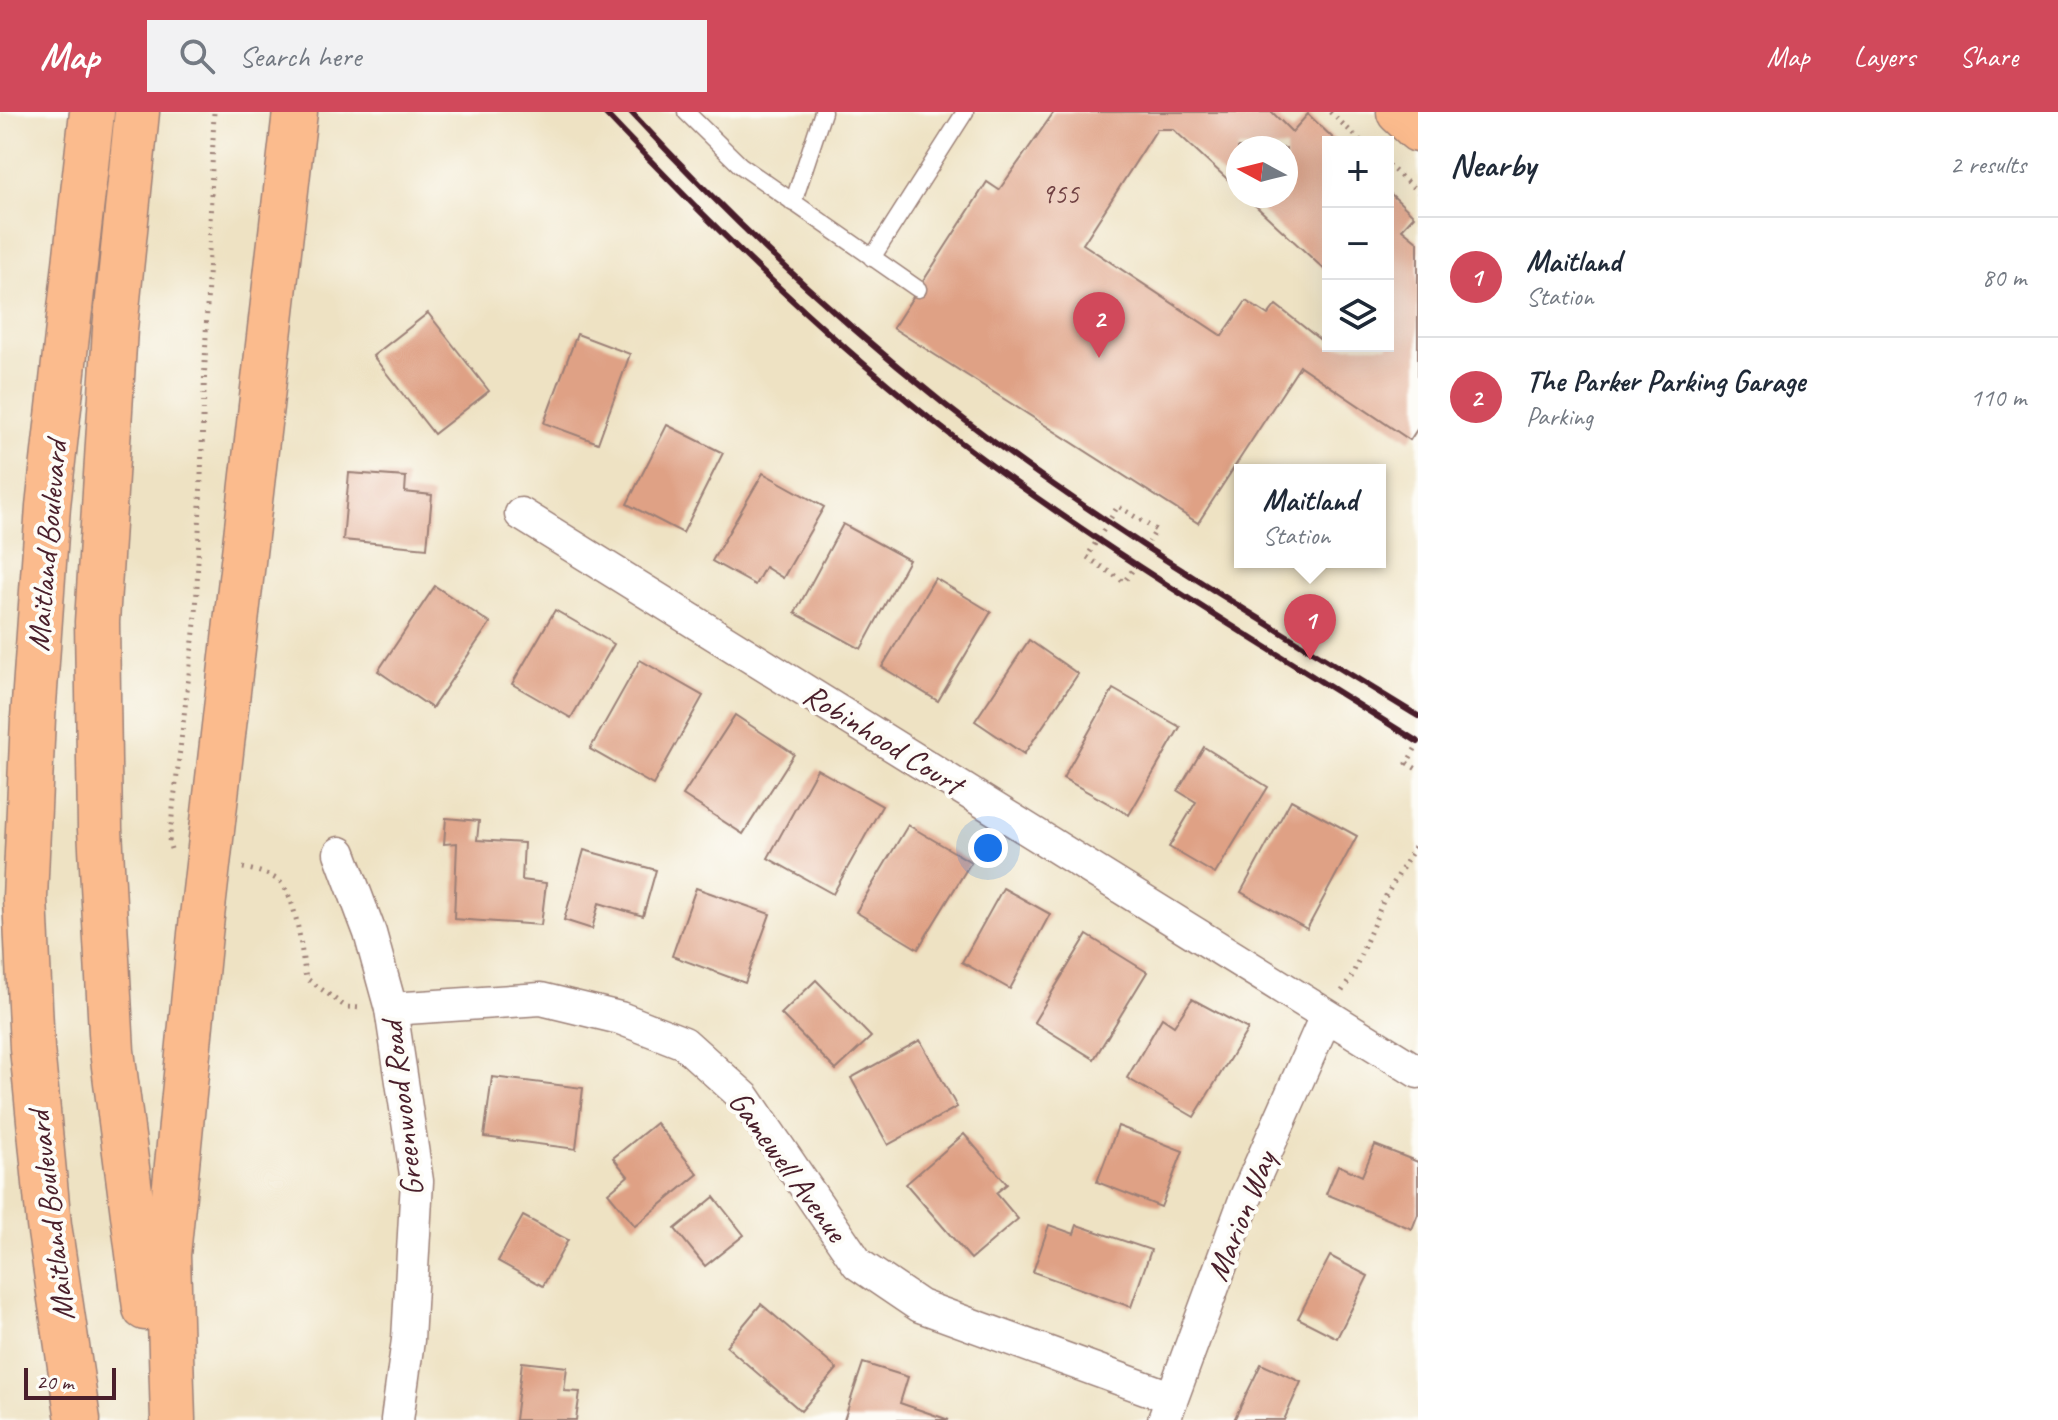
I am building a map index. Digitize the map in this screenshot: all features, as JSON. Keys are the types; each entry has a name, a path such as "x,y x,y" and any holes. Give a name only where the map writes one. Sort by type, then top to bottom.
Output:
{"main road":[{"path":"81,112 82,198"},
{"path":"82,198 92,112"},
{"path":"137,112 115,329 97,622 100,829 112,1051 147,1318 171,1420"},
{"path":"171,1420 170,1239 200,934 295,112"},
{"path":"1399,112 1418,130"},
{"name":"Maitland Boulevard","path":"78,1420 49,1225 32,1048 25,898 48,506 82,198"}],"street":[{"name":"Robinhood Court","path":"521,514 1418,1072"},
{"name":"Greenwood Road","path":"340,853 370,933 391,1009 417,1181 408,1340 397,1420"},
{"name":"Gamewell Avenue","path":"391,1009 541,999 620,1018 684,1043 745,1098 858,1264 920,1306 1167,1409"},
{"name":"Marion Way","path":"1167,1409 1246,1197 1326,1016"}],"lane":[{"path":"686,112 740,165 918,289"},
{"path":"793,203 823,112"},
{"path":"872,258 965,112"}],"path":[{"path":"178,856 171,850 169,842 196,615 214,112"},
{"path":"1330,112 1356,136"},
{"path":"1394,170 1418,192"},
{"path":"1132,571 1124,582 1087,557 1118,506 1156,530 1149,542"},
{"path":"1415,749 1407,763 1418,770"},
{"path":"1326,1016 1351,978 1384,899 1418,842"},
{"path":"235,867 254,870 279,881 292,901 306,978 346,1007 391,1009"}],"building":[{"path":"1054,112 1272,112 1292,132 1308,114 1331,136 1322,136 1322,267 1258,208 1298,208 1298,136 1226,136 1226,178 1173,129 1157,129 1083,244 1222,336 1246,301 1268,315 1276,305 1322,341 1322,352 1394,352 1394,197 1414,216 1402,229 1418,242 1418,428 1410,440 1300,366 1198,523 893,328 987,182 999,190"},
{"path":"428,313 489,391 434,434 373,356"},
{"path":"577,334 630,354 598,443 544,423"},
{"path":"667,425 723,453 683,533 627,504"},
{"path":"349,473 406,477 405,492 432,495 427,548 343,540"},
{"path":"763,473 824,507 783,578 765,567 755,585 712,561"},
{"path":"843,524 909,560 861,649 795,613"},
{"path":"935,578 991,612 938,701 882,667"},
{"path":"435,586 490,623 432,708 378,671"},
{"path":"555,610 614,644 571,718 512,684"},
{"path":"1029,640 1078,674 1024,754 975,721"},
{"path":"640,660 703,696 653,785 590,749"},
{"path":"1113,689 1180,727 1129,815 1063,778"},
{"path":"735,715 794,754 743,834 683,795"},
{"path":"1204,747 1268,787 1215,874 1169,847 1196,802 1178,791"},
{"path":"817,769 882,806 833,894 768,858"},
{"path":"1291,800 1357,836 1307,929 1241,892"},
{"path":"446,818 479,821 477,840 524,843 522,880 546,883 541,925 454,919 457,843 444,844"},
{"path":"908,825 971,862 918,949 856,912"},
{"path":"584,850 656,870 643,916 599,903 592,929 564,920"},
{"path":"696,888 770,914 745,983 672,956"},
{"path":"1003,888 1050,914 1010,989 962,962"},
{"path":"1087,935 1147,972 1094,1059 1034,1022"},
{"path":"816,980 871,1037 836,1070 781,1014"},
{"path":"1192,999 1248,1029 1194,1117 1127,1078 1162,1018 1174,1026"},
{"path":"920,1040 957,1107 888,1145 851,1078"},
{"path":"492,1077 583,1088 576,1149 484,1137"},
{"path":"656,1123 698,1174 635,1226 608,1193 628,1176 613,1158"},
{"path":"1118,1126 1183,1151 1161,1207 1097,1182"},
{"path":"964,1134 1007,1184 996,1193 1018,1219 971,1259 906,1184"},
{"path":"1375,1145 1418,1162 1418,1214 1412,1229 1326,1194 1338,1165 1362,1176"},
{"path":"714,1197 744,1235 705,1266 675,1229"},
{"path":"523,1216 568,1240 543,1286 498,1261"},
{"path":"1049,1225 1074,1234 1077,1225 1151,1250 1131,1307 1033,1272"},
{"path":"1330,1256 1368,1276 1337,1338 1298,1318"},
{"path":"761,1304 837,1369 801,1411 726,1346"},
{"path":"522,1362 567,1367 564,1391 580,1392 576,1420 515,1420"},
{"path":"863,1363 908,1377 900,1403 949,1420 844,1420"},
{"path":"1261,1364 1301,1382 1284,1420 1234,1420"}],"railway":[{"path":"604,112 761,271 843,346 929,418 1108,546 1418,742"},
{"path":"631,112 782,264 861,336 944,404 1117,528 1418,716"}],"place":[{"name":"The Parker Parking Garage","path":"1099,358"},
{"name":"Maitland","path":"1310,660"}]}
